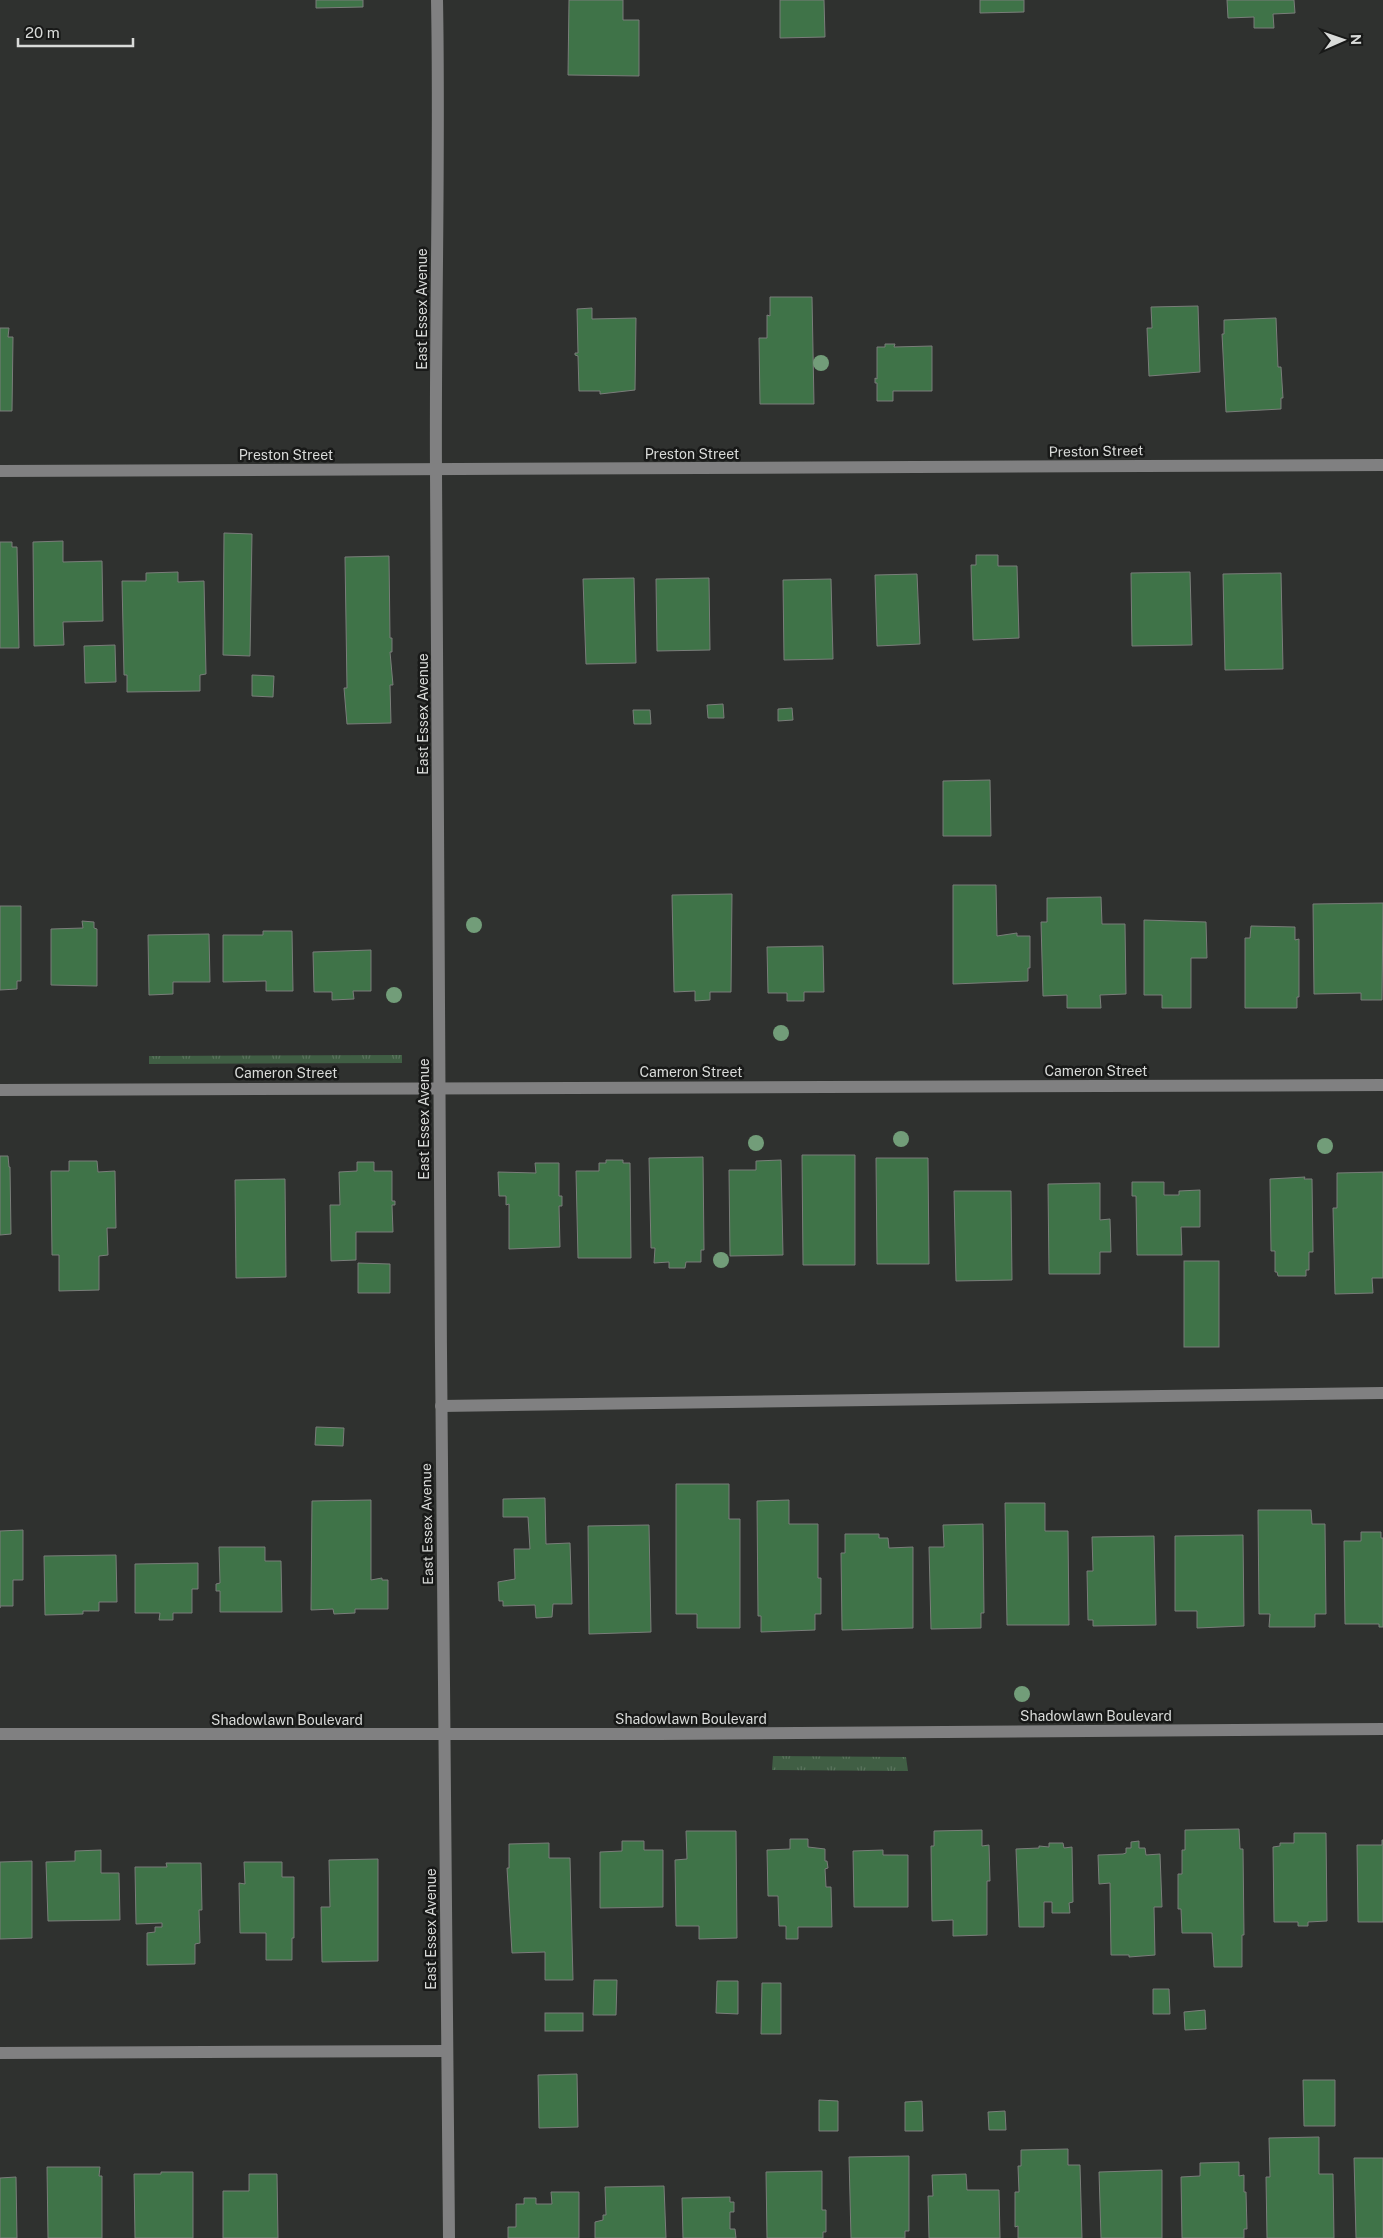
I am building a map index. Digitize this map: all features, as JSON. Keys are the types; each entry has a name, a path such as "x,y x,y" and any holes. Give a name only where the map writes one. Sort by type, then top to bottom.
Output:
{"street":[{"name":"East Essex Avenue","path":"437,0 436,469 439,1087 449,2238"},
{"name":"Preston Street","path":"0,471 1383,465"},
{"name":"Cameron Street","path":"0,1090 1383,1085"},
{"path":"441,1406 1383,1393"},
{"name":"Shadowlawn Boulevard","path":"0,1734 445,1735 1383,1729"},
{"path":"0,2053 447,2052"}],"green space":[{"path":"402,1055 402,1063 149,1064 149,1056"},
{"path":"773,1756 906,1757 908,1771 772,1770"}],"building":[{"path":"316,0 363,0 363,7 316,8"},
{"path":"569,0 623,0 623,20 639,20 639,76 568,75"},
{"path":"780,0 824,0 825,37 780,38"},
{"path":"980,0 1024,0 1024,12 980,13"},
{"path":"1227,0 1294,0 1295,13 1273,14 1274,28 1254,28 1254,17 1228,18"},
{"path":"770,297 812,297 814,404 760,404 759,338 767,338 767,315 770,316"},
{"path":"1198,306 1200,372 1149,376 1147,328 1152,328 1151,307"},
{"path":"592,308 592,319 636,318 635,390 600,394 600,391 579,391 578,356 575,355 575,353 578,353 577,309"},
{"path":"1276,318 1278,367 1281,367 1283,398 1281,398 1281,409 1226,412 1222,334 1224,334 1224,320"},
{"path":"0,328 9,328 8,337 13,337 12,411 0,411"},
{"path":"885,344 895,344 894,347 932,346 932,391 893,391 893,401 877,401 877,383 875,383 875,378 877,379 877,347 885,347"},
{"path":"224,533 252,534 250,656 223,655"},
{"path":"63,541 63,562 102,561 103,621 63,622 64,645 34,646 33,542"},
{"path":"0,542 12,542 12,547 17,547 19,648 0,648"},
{"path":"976,555 998,555 998,566 1017,566 1019,638 973,640 971,565 976,565"},
{"path":"389,556 390,638 392,638 392,652 390,652 393,685 390,685 391,723 347,724 344,688 347,688 345,557"},
{"path":"178,572 178,582 204,581 206,674 200,675 200,691 127,692 127,675 124,675 122,581 146,581 146,573"},
{"path":"1190,572 1192,645 1132,646 1131,573"},
{"path":"1281,573 1283,669 1225,670 1223,574"},
{"path":"917,574 920,644 877,646 875,575"},
{"path":"634,578 636,663 586,664 583,579"},
{"path":"709,578 710,650 657,651 656,579"},
{"path":"831,579 833,659 784,660 783,580"},
{"path":"115,645 116,682 85,683 84,646"},
{"path":"252,675 274,676 273,697 252,696"},
{"path":"723,704 724,718 708,718 707,705"},
{"path":"792,708 793,720 778,721 778,709"},
{"path":"633,710 650,710 651,724 634,724"},
{"path":"990,780 991,836 943,836 943,781"},
{"path":"953,885 996,885 997,936 1017,933 1017,936 1030,936 1028,981 953,984"},
{"path":"732,894 731,992 710,992 710,1000 695,1001 695,991 674,992 672,895"},
{"path":"1101,897 1102,924 1125,924 1126,994 1100,995 1101,1008 1067,1008 1067,995 1043,996 1041,922 1047,922 1047,898"},
{"path":"1383,903 1382,1000 1361,1000 1361,993 1314,994 1313,904"},
{"path":"0,906 21,906 21,981 17,981 17,989 0,990"},
{"path":"1144,920 1206,922 1207,958 1191,958 1191,1008 1162,1008 1162,995 1144,995"},
{"path":"82,921 94,922 94,928 97,929 97,986 51,985 51,929 83,928"},
{"path":"1251,926 1295,927 1295,940 1299,939 1299,997 1297,997 1297,1008 1245,1008 1245,938 1250,938"},
{"path":"263,931 292,931 293,991 266,991 266,981 223,982 223,935 263,935"},
{"path":"209,934 210,982 173,982 173,994 149,995 148,935"},
{"path":"823,946 824,992 804,992 804,1001 787,1001 787,993 768,993 767,947"},
{"path":"371,950 371,991 353,991 354,999 332,1000 332,992 314,992 313,952"},
{"path":"802,1155 855,1155 855,1265 803,1265"},
{"path":"0,1156 8,1156 10,1167 11,1234 0,1235"},
{"path":"703,1157 704,1250 701,1250 701,1262 686,1262 685,1268 669,1268 669,1262 654,1263 655,1248 651,1248 649,1158"},
{"path":"876,1158 928,1158 929,1264 877,1264"},
{"path":"606,1160 623,1160 623,1163 630,1163 631,1258 578,1258 576,1171 599,1171 599,1163 606,1163"},
{"path":"781,1160 783,1255 730,1256 729,1170 756,1170 756,1161"},
{"path":"69,1161 97,1161 98,1172 115,1171 116,1228 107,1228 108,1255 99,1256 99,1290 59,1291 59,1255 52,1255 51,1171 69,1171"},
{"path":"357,1162 374,1162 374,1171 392,1171 392,1201 395,1201 395,1205 392,1205 393,1232 356,1232 356,1260 331,1261 330,1205 340,1205 339,1172 357,1171"},
{"path":"535,1163 559,1163 559,1196 562,1196 562,1206 559,1206 560,1247 509,1249 509,1204 506,1205 506,1196 499,1196 498,1172 536,1173"},
{"path":"1383,1172 1383,1278 1372,1278 1373,1293 1335,1294 1333,1208 1337,1208 1337,1173"},
{"path":"1305,1177 1304,1179 1312,1179 1313,1252 1309,1252 1309,1270 1306,1270 1306,1276 1278,1276 1277,1272 1275,1272 1275,1251 1271,1251 1270,1179"},
{"path":"285,1179 286,1277 236,1278 235,1180"},
{"path":"1132,1182 1164,1182 1164,1195 1179,1195 1179,1191 1200,1190 1200,1227 1181,1227 1182,1255 1137,1255 1136,1196 1132,1196"},
{"path":"1100,1183 1100,1220 1110,1219 1111,1252 1100,1252 1100,1274 1049,1274 1048,1184"},
{"path":"954,1191 1011,1191 1012,1280 956,1281"},
{"path":"1184,1261 1219,1261 1219,1347 1184,1347"},
{"path":"358,1263 390,1264 390,1293 358,1293"},
{"path":"316,1427 344,1428 343,1446 315,1445"},
{"path":"676,1484 729,1484 729,1519 740,1519 740,1628 697,1628 697,1614 676,1614"},
{"path":"545,1498 546,1544 570,1543 572,1604 553,1604 552,1617 536,1618 535,1605 503,1606 503,1601 499,1601 498,1582 515,1579 514,1549 530,1549 528,1517 503,1517 503,1499"},
{"path":"371,1500 371,1580 382,1578 382,1580 388,1580 388,1609 355,1609 355,1613 334,1614 333,1609 311,1610 312,1501"},
{"path":"789,1500 789,1524 818,1524 818,1578 821,1578 821,1614 815,1614 815,1630 761,1632 761,1616 758,1616 757,1501"},
{"path":"1005,1503 1045,1503 1045,1531 1068,1531 1069,1625 1007,1625"},
{"path":"1258,1510 1311,1510 1312,1524 1325,1524 1326,1614 1315,1614 1315,1627 1269,1627 1270,1614 1259,1614"},
{"path":"983,1524 984,1613 981,1613 981,1628 931,1629 929,1547 944,1547 943,1525"},
{"path":"649,1525 651,1632 589,1634 588,1526"},
{"path":"23,1530 23,1580 13,1580 13,1606 0,1606 0,1531"},
{"path":"1361,1532 1381,1532 1381,1538 1383,1538 1383,1627 1379,1627 1379,1624 1345,1624 1344,1541 1361,1541"},
{"path":"845,1534 879,1534 879,1538 888,1538 889,1548 913,1547 913,1628 842,1630 841,1553 845,1553"},
{"path":"1243,1535 1244,1626 1197,1628 1197,1611 1175,1611 1175,1536"},
{"path":"1154,1536 1156,1625 1093,1626 1093,1620 1088,1620 1087,1571 1093,1571 1092,1537"},
{"path":"219,1547 265,1547 265,1561 281,1561 282,1612 220,1612 220,1591 216,1591 216,1584 220,1583"},
{"path":"116,1555 117,1602 99,1602 99,1611 83,1611 83,1614 45,1615 44,1556"},
{"path":"198,1563 198,1589 192,1589 192,1613 173,1613 173,1620 159,1620 160,1613 135,1613 135,1564"},
{"path":"1239,1829 1240,1849 1243,1849 1244,1935 1242,1935 1242,1967 1214,1967 1212,1933 1182,1933 1181,1909 1178,1909 1178,1874 1182,1874 1182,1850 1185,1850 1185,1830"},
{"path":"982,1830 982,1846 989,1845 990,1881 987,1881 987,1935 953,1936 953,1920 932,1921 931,1846 934,1846 934,1831"},
{"path":"686,1831 736,1831 737,1938 699,1939 699,1926 676,1926 675,1860 687,1859"},
{"path":"1294,1833 1326,1833 1327,1921 1308,1922 1308,1926 1298,1926 1298,1922 1274,1922 1273,1847 1280,1846 1280,1843 1294,1843"},
{"path":"790,1839 808,1839 808,1847 825,1849 825,1861 827,1861 828,1868 825,1869 826,1887 831,1887 832,1927 798,1927 798,1939 786,1939 786,1926 779,1926 778,1896 768,1896 767,1850 790,1849"},
{"path":"1382,1840 1383,1922 1358,1922 1357,1845 1382,1845"},
{"path":"622,1841 644,1841 644,1850 663,1850 663,1907 600,1908 600,1852 622,1851"},
{"path":"1139,1841 1139,1848 1145,1848 1146,1855 1160,1854 1162,1907 1154,1907 1155,1955 1129,1957 1129,1955 1111,1955 1110,1883 1099,1884 1098,1855 1126,1853 1126,1848 1131,1848 1131,1842"},
{"path":"549,1843 549,1858 570,1858 573,1980 545,1980 545,1952 512,1953 507,1868 509,1868 509,1844"},
{"path":"1049,1843 1063,1843 1064,1848 1072,1847 1073,1902 1069,1903 1070,1913 1052,1913 1052,1902 1044,1902 1044,1927 1019,1927 1016,1849 1039,1848 1039,1846 1049,1847"},
{"path":"101,1850 101,1873 119,1873 120,1920 48,1921 46,1862 75,1861 75,1851"},
{"path":"883,1850 883,1855 908,1855 908,1907 854,1907 853,1851"},
{"path":"378,1859 378,1961 322,1962 321,1907 330,1907 329,1860"},
{"path":"32,1861 32,1938 0,1939 0,1862"},
{"path":"244,1862 282,1862 282,1877 294,1877 292,1960 266,1960 266,1933 240,1933 239,1883 245,1884"},
{"path":"166,1863 201,1863 202,1910 199,1910 200,1943 195,1944 195,1964 147,1965 147,1933 155,1932 155,1927 162,1927 162,1923 136,1924 135,1867 167,1867"},
{"path":"594,1980 617,1980 616,2015 593,2015"},
{"path":"717,1981 738,1981 738,2014 716,2013"},
{"path":"762,1983 781,1983 781,2034 761,2034"},
{"path":"1153,1989 1169,1989 1170,2014 1153,2014"},
{"path":"1205,2010 1206,2029 1185,2030 1184,2012"},
{"path":"545,2013 583,2013 583,2031 545,2031"},
{"path":"577,2074 578,2127 539,2128 538,2075"},
{"path":"1303,2080 1335,2080 1335,2126 1304,2126"},
{"path":"819,2100 838,2101 838,2131 819,2131"},
{"path":"922,2101 923,2131 905,2131 905,2102"},
{"path":"1005,2111 1006,2130 989,2130 988,2112"},
{"path":"1319,2137 1319,2174 1333,2174 1334,2238 1267,2238 1266,2177 1270,2177 1269,2138"},
{"path":"1068,2149 1068,2165 1080,2165 1082,2238 1018,2238 1018,2226 1015,2227 1015,2192 1019,2192 1018,2166 1021,2166 1021,2150"},
{"path":"909,2156 909,2231 905,2231 905,2238 851,2238 849,2157"},
{"path":"1354,2158 1383,2158 1383,2238 1356,2238"},
{"path":"1239,2162 1239,2176 1244,2175 1244,2192 1246,2192 1247,2229 1244,2229 1244,2238 1182,2238 1181,2177 1200,2176 1200,2163"},
{"path":"47,2167 100,2167 99,2176 102,2176 102,2238 48,2238"},
{"path":"1162,2170 1162,2238 1101,2238 1099,2172"},
{"path":"822,2171 822,2210 826,2210 826,2232 823,2232 823,2238 767,2238 766,2172"},
{"path":"161,2172 193,2172 193,2238 135,2238 134,2174 161,2174"},
{"path":"249,2174 277,2174 278,2238 223,2238 223,2191 249,2191"},
{"path":"966,2174 967,2190 999,2190 1000,2238 929,2238 928,2196 933,2196 932,2175"},
{"path":"16,2177 17,2238 0,2238 0,2178"},
{"path":"664,2186 666,2238 595,2238 595,2222 603,2220 603,2215 606,2215 605,2187"},
{"path":"551,2192 579,2192 579,2238 508,2238 508,2227 516,2227 516,2204 524,2204 524,2198 536,2198 536,2204 552,2204"},
{"path":"730,2197 730,2202 734,2202 734,2212 730,2212 730,2229 735,2229 736,2238 683,2238 682,2198"}]}
